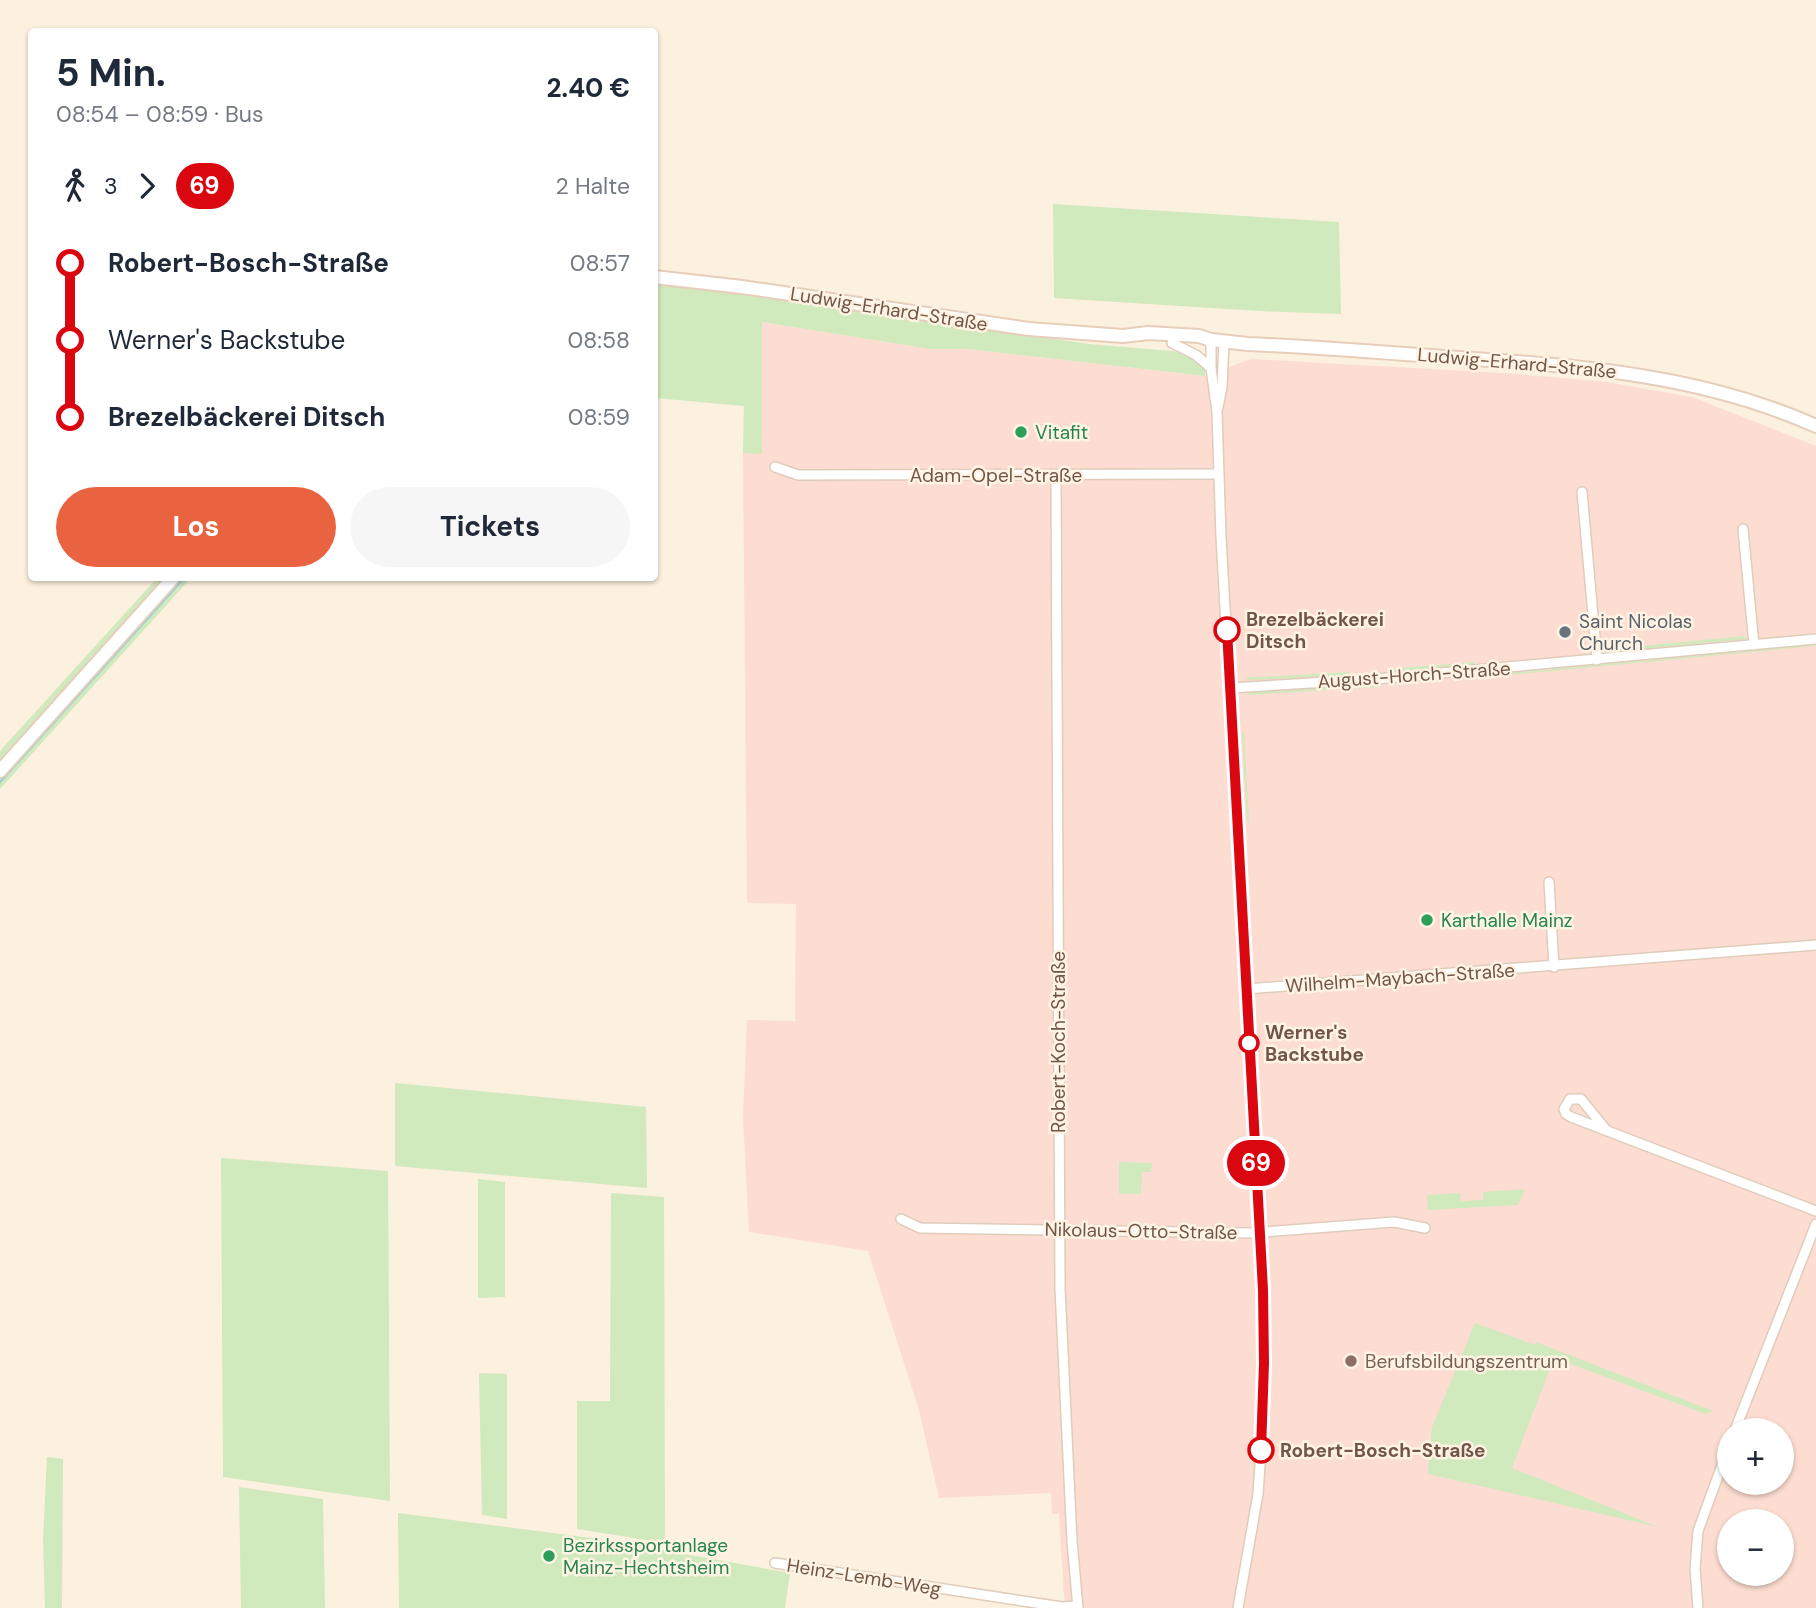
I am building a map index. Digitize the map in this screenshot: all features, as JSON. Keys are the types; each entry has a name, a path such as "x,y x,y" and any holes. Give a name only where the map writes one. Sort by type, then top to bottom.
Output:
{"main road":[{"name":"Ludwig-Erhard-Straße","path":"658,277 742,287 1029,329 1123,336 1199,336 1218,341 1534,363 1633,373 1731,395 1816,426"},
{"name":"Ludwig-Erhard-Straße","path":"1123,336 1172,343 1218,341"},
{"path":"0,771 170,581"}],"street":[{"path":"1218,341 1211,368 1217,412 1218,474 1260,1232 1264,1363 1262,1440 1253,1533 1238,1608"},
{"path":"1217,412 1222,387 1218,341"},
{"path":"1172,343 1196,355 1211,368"},
{"name":"Adam-Opel-Straße","path":"775,467 798,475 1218,474"},
{"name":"Robert-Koch-Straße","path":"1056,475 1060,1288 1072,1541 1078,1607"},
{"path":"1582,492 1597,660"},
{"path":"1743,529 1754,645"},
{"name":"August-Horch-Straße","path":"1230,688 1376,679 1816,639"},
{"path":"1549,882 1554,967"},
{"name":"Wilhelm-Maybach-Straße","path":"1246,989 1816,945"},
{"path":"1607,1131 1581,1100 1570,1099 1566,1102 1566,1114 1607,1131 1816,1211"},
{"name":"Nikolaus-Otto-Straße","path":"901,1219 920,1228 1260,1232 1394,1222 1425,1228"},
{"path":"1740,1418 1816,1224"},
{"path":"1698,1608 1695,1569 1698,1531 1717,1479"},
{"name":"Heinz-Lemb-Weg","path":"775,1563 1062,1607 1078,1607"}],"shaded area":[{"path":"762,322 930,349 968,349 1204,376 1251,359 1503,373 1607,382 1692,397 1816,446 1816,1608 1066,1608 1059,1514 1052,1514 1051,1493 939,1498 919,1410 868,1251 749,1232 743,1118 747,1020 795,1021 796,904 747,903 743,453 762,453"}],"green space":[{"path":"1053,204 1339,222 1341,314 1054,298"},
{"path":"658,282 1089,344 1172,351 1194,357 1205,371 1205,376 968,349 930,349 762,322 762,454 743,453 744,406 658,398"},
{"path":"154,581 164,581 0,763 0,751"},
{"path":"179,581 188,581 0,789 0,780"},
{"path":"1745,636 1746,639 1618,651 1609,649"},
{"path":"1816,646 1487,677 1487,675"},
{"path":"1474,662 1474,665 1388,672 1388,669"},
{"path":"1350,672 1350,675 1251,680 1243,678"},
{"path":"1380,687 1245,695 1253,692"},
{"path":"1244,731 1249,822 1247,822"},
{"path":"395,1083 646,1107 647,1188 395,1166"},
{"path":"221,1158 388,1171 390,1501 223,1477"},
{"path":"1119,1162 1152,1163 1151,1172 1142,1172 1141,1194 1119,1194"},
{"path":"478,1179 505,1182 505,1297 478,1298"},
{"path":"1525,1189 1518,1205 1428,1210 1427,1195 1460,1193 1461,1201 1483,1200 1483,1192"},
{"path":"611,1193 664,1197 665,1543 577,1529 577,1401 610,1401"},
{"path":"1475,1323 1535,1345 1536,1342 1713,1411 1706,1414 1554,1358 1512,1468 1658,1527 1428,1474 1432,1427"},
{"path":"479,1373 507,1374 507,1519 482,1515"},
{"path":"47,1457 63,1459 62,1608 45,1608 43,1539"},
{"path":"239,1487 323,1499 325,1608 241,1608"},
{"name":"Bezirkssportanlage Mainz-Hechtsheim","path":"398,1513 607,1540 790,1573 785,1608 399,1608"}],"waterway":[{"path":"0,782 181,581"}],"bus line":[{"name":"69","path":"1227,630 1263,1290 1261,1450"}],"place":[{"name":"Vitafit","path":"1021,432"},
{"name":"Brezelbäckerei Ditsch","path":"1227,630"},
{"name":"Saint Nicolas Church","path":"1565,632"},
{"name":"Karthalle Mainz","path":"1427,920"},
{"name":"Werner's Backstube","path":"1249,1043"},
{"name":"Berufsbildungszentrum","path":"1351,1361"},
{"name":"Robert-Bosch-Straße","path":"1261,1450"},
{"name":"Bezirkssportanlage Mainz-Hechtsheim","path":"549,1556"}]}
